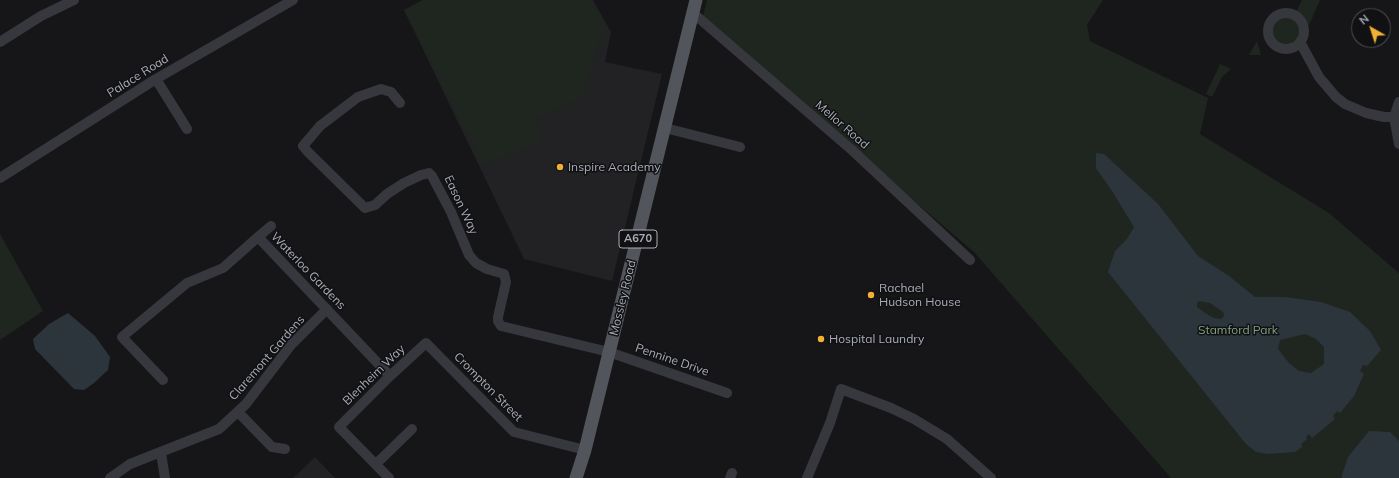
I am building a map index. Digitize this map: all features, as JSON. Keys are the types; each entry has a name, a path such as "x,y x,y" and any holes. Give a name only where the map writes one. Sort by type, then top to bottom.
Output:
{"main road":[{"name":"Mossley Road","path":"576,478 585,450 695,4"}],"street":[{"path":"0,42 41,16 74,0"},
{"name":"Palace Road","path":"0,178 156,79 293,0"},
{"name":"Mellor Road","path":"695,4 970,260"},
{"path":"1300,42 1319,77 1336,97 1345,104 1366,114 1394,117"},
{"path":"156,79 187,129"},
{"name":"Eason Way","path":"400,103 390,92 381,89 358,97 320,126 303,146 365,208 375,205 387,194 404,183 429,173 451,212 469,255 476,263 504,274 506,282 498,316 498,321 501,326 609,352"},
{"path":"1399,102 1394,117 1399,144"},
{"path":"665,128 740,147"},
{"path":"258,237 271,226"},
{"name":"Waterloo Gardens","path":"163,380 122,337 187,283 223,268 258,237 390,376"},
{"name":"Claremont Gardens","path":"110,478 130,464 219,429 246,404 291,345 327,309"},
{"name":"Blenheim Way","path":"376,464 339,426 426,342"},
{"name":"Crompton Street","path":"426,342 514,432 585,450"},
{"name":"Pennine Drive","path":"609,352 727,393"},
{"path":"807,478 830,423 841,389 891,408 947,438 991,478"},
{"path":"238,412 272,447 285,449"},
{"path":"389,478 376,464 412,429"},
{"path":"161,453 165,478"}],"shaded area":[{"name":"Inspire Academy","path":"423,0 593,0 611,32 605,62 662,74 612,281 524,259 404,10"},
{"path":"1096,153 1104,154 1158,204 1198,256 1229,276 1255,297 1285,297 1321,302 1350,312 1370,331 1381,350 1367,366 1363,365 1360,371 1364,374 1354,396 1340,413 1337,411 1333,416 1335,419 1312,438 1309,434 1306,437 1307,439 1301,444 1302,447 1295,452 1267,454 1256,452 1246,444 1108,272 1115,251 1127,239 1134,227 1096,168","holes":["1199,301 1210,303 1223,312 1224,316 1221,319 1214,318 1205,313 1197,307 1197,303","1305,334 1316,339 1324,347 1324,364 1311,373 1299,371 1289,363 1278,349 1280,340"]},
{"path":"68,313 95,336 110,357 108,370 84,390 74,389 35,349 33,339 49,324"},
{"path":"1369,431 1390,432 1399,441 1399,478 1342,478 1348,457"},
{"path":"315,457 335,478 293,478"}],"green space":[{"path":"423,0 590,0 605,25 581,99 535,119 542,139 484,166 404,10"},
{"name":"Stamford Park","path":"707,0 1103,0 1087,25 1090,41 1208,98 1200,134 1329,213 1399,273 1399,478 1171,478 974,252 702,20"},
{"path":"1302,0 1320,0 1310,23 1304,30 1302,39 1295,46 1284,49 1279,47 1270,40 1268,34 1269,25 1275,17 1280,14 1285,13 1296,16"},
{"path":"1257,41 1261,55 1249,55"},
{"path":"1220,64 1231,69 1222,77 1212,97 1206,94"},
{"path":"0,234 43,311 0,340"}],"place":[{"name":"Inspire Academy","path":"560,167"},
{"name":"Rachael Hudson House","path":"871,295"},
{"name":"Hospital Laundry","path":"821,339"}]}
